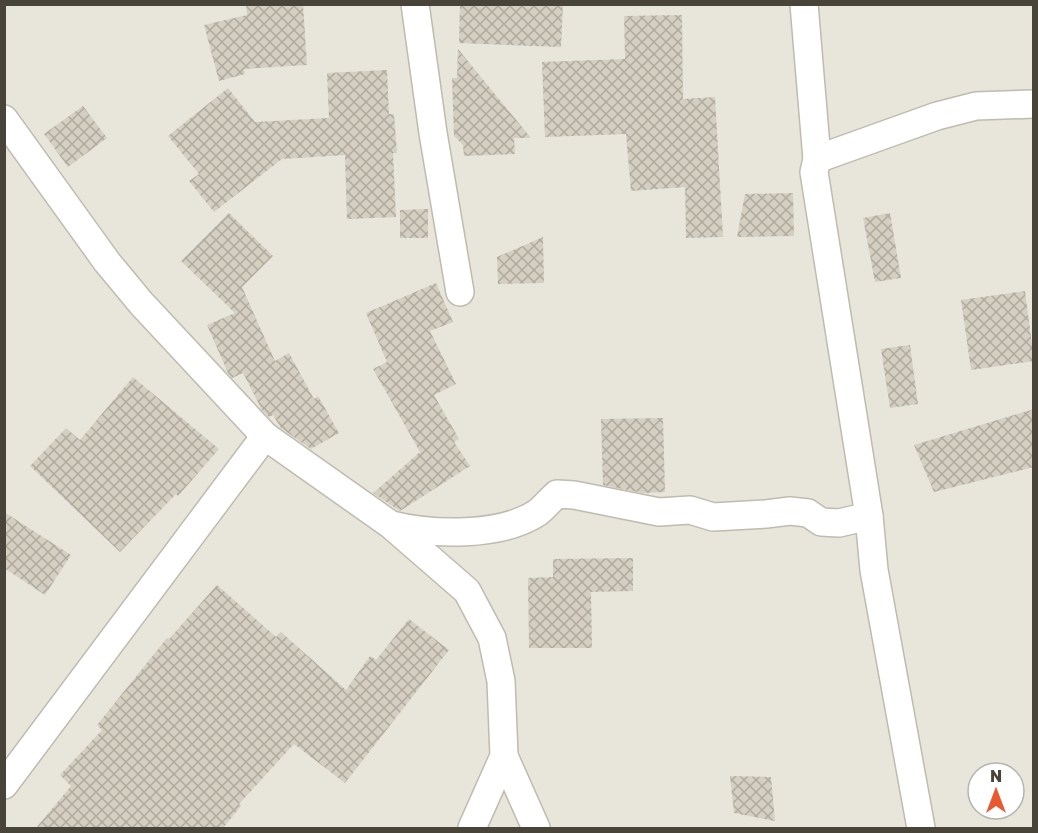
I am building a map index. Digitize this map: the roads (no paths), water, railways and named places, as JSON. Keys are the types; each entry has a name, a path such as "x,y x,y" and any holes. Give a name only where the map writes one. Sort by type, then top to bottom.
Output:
{"street":[{"path":"415,4 433,133 460,292"},
{"path":"804,4 817,159 814,172 869,516 874,570 921,828"},
{"path":"817,159 937,116 976,106 1034,104"},
{"path":"4,119 107,262 141,303 265,436 391,525 467,591 492,638 501,681 504,756 536,828"},
{"path":"4,785 265,436"},
{"path":"391,525 414,531 436,532 498,528 537,513 557,494 574,495 659,512 690,510 713,517 790,511 808,513 821,522 839,523 869,516"},
{"path":"472,828 504,756"}]}
